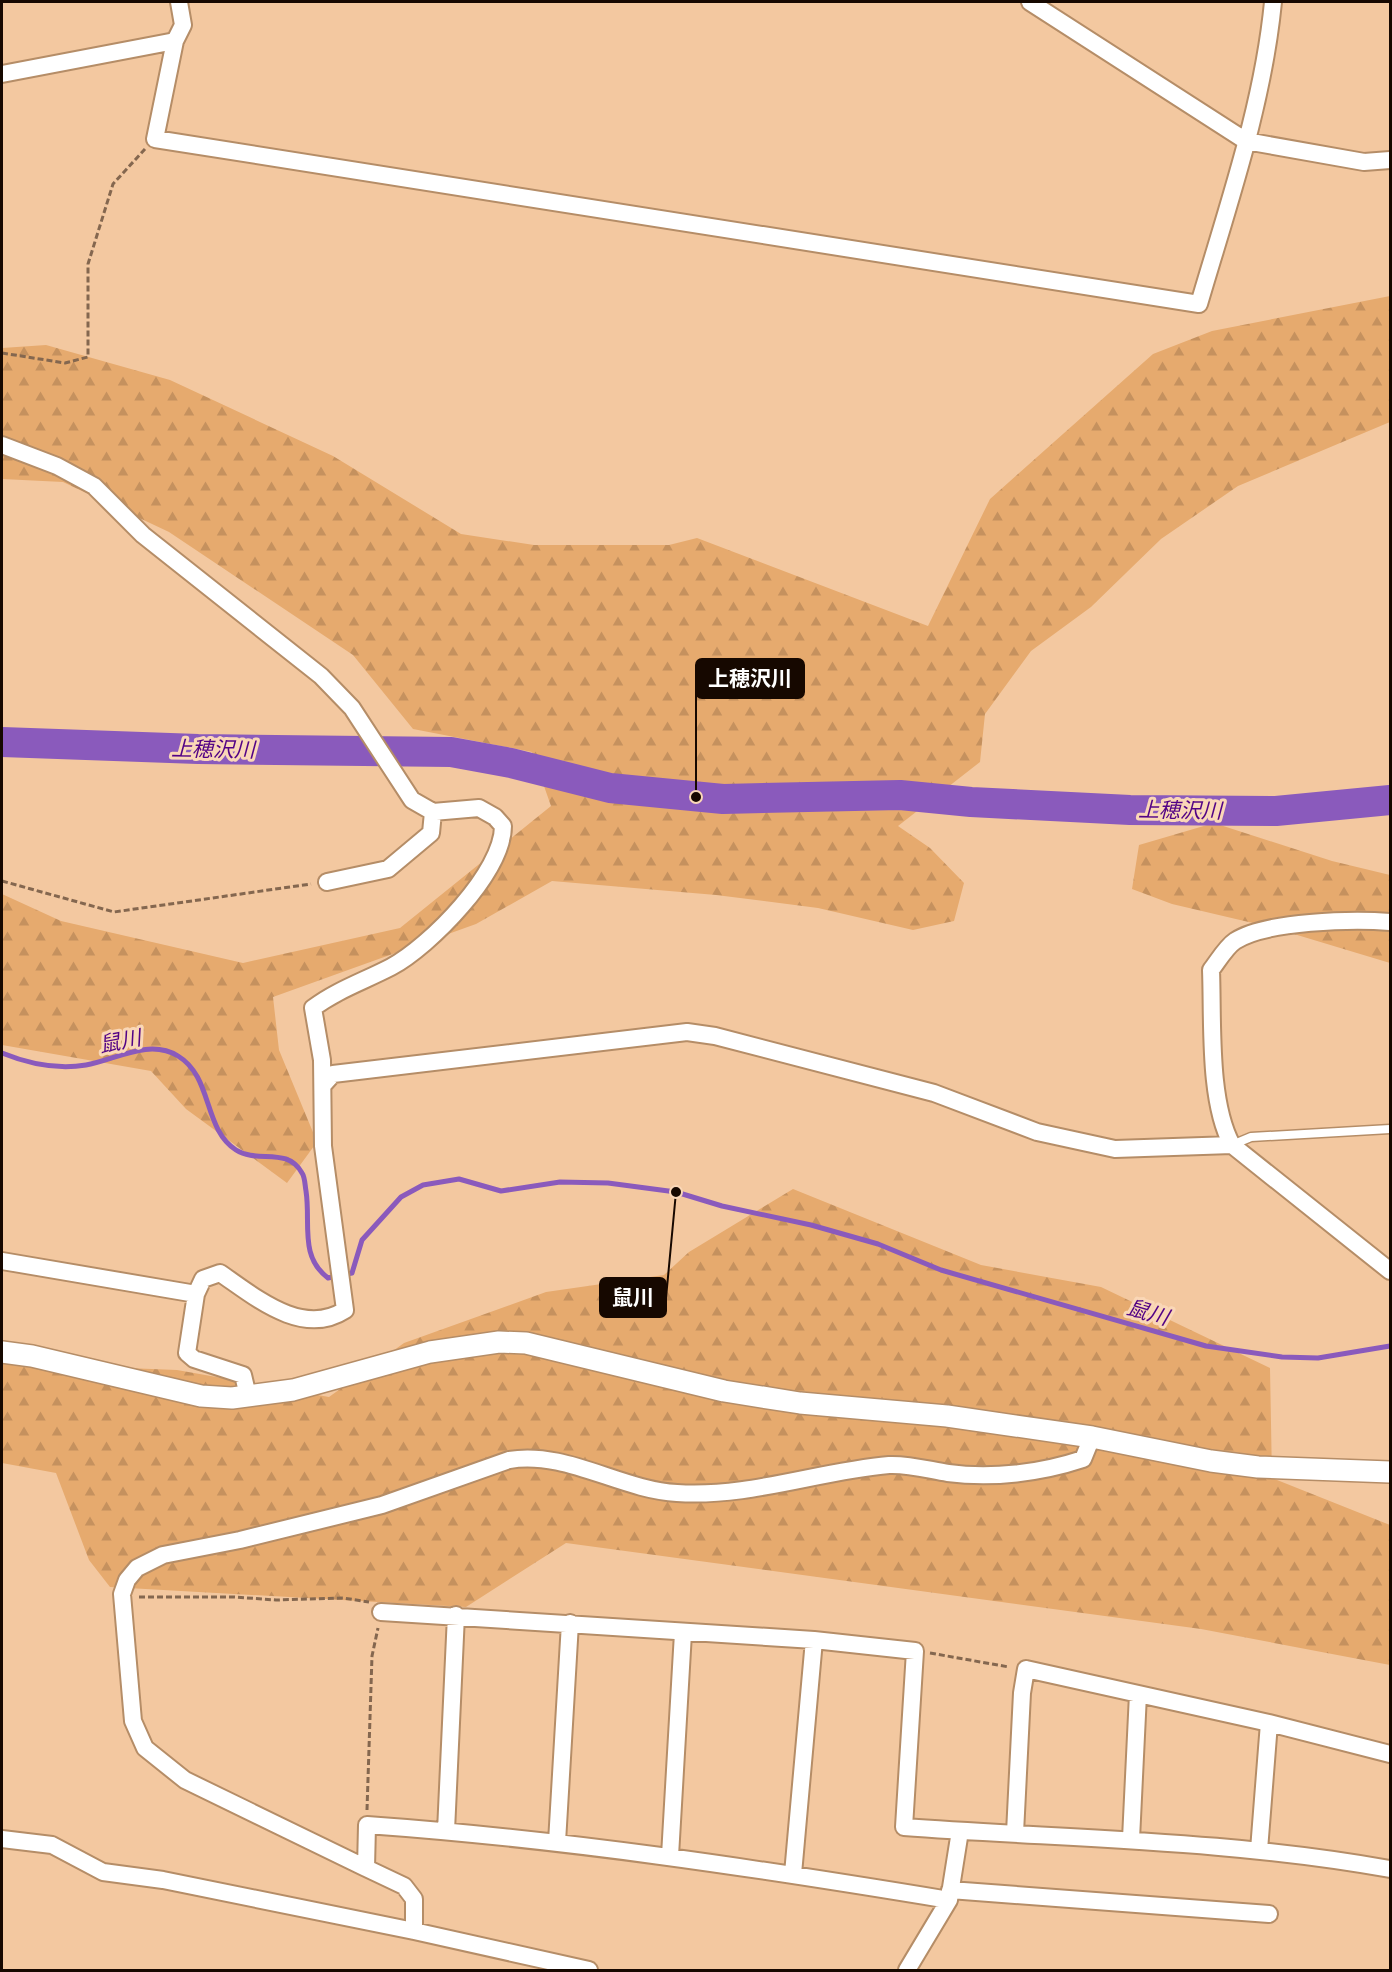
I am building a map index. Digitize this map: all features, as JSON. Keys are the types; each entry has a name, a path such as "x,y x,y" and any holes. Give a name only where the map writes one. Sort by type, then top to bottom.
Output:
{"street":[{"path":"179,2 183,25 175,41 155,139 1199,304 1246,141 1269,40 1273,2"},
{"path":"1030,2 1246,141 1364,162 1390,160"},
{"path":"2,74 175,41"},
{"path":"2,445 57,466 94,486 143,536 321,676 352,708 412,800 433,812 479,808 495,817 503,826 503,840 495,861 455,913 423,945 392,966 332,993 313,1008 324,1084 323,1146 344,1286 345,1310 335,1317 304,1318 276,1311 220,1273 203,1279 195,1294 187,1353 194,1359 243,1375 248,1396"},
{"path":"327,882 388,869 431,833 433,812"},
{"path":"1390,922 1362,920 1270,928 1234,941 1211,969 1217,1092 1223,1127 1233,1144 1390,1271"},
{"path":"324,1084 333,1074 687,1032 715,1036 934,1093 1037,1132 1115,1149 1233,1144"},
{"path":"2,1261 195,1294"},
{"path":"2,1352 32,1356 201,1396 248,1396 293,1390 430,1352 499,1342 526,1343 724,1391 800,1403 947,1416 1092,1437 1211,1461 1258,1467 1390,1472"},
{"path":"414,1931 414,1899 404,1886 185,1779 146,1748 133,1721 122,1594 127,1580 136,1568 164,1555 240,1540 382,1505 522,1458 555,1462 642,1489 678,1494 724,1491 891,1465 985,1475 1051,1470 1083,1459 1092,1437"},
{"path":"381,1612 814,1640 915,1651 904,1827 1131,1839 1259,1850 1390,1869"},
{"path":"446,1831 456,1616"},
{"path":"557,1842 570,1623"},
{"path":"670,1856 683,1632"},
{"path":"793,1874 814,1640"},
{"path":"1015,1833 1022,1693 1026,1670 1269,1723 1390,1754"},
{"path":"1131,1839 1138,1694"},
{"path":"1259,1850 1269,1723"},
{"path":"366,1868 367,1825 557,1842 949,1895 1269,1914"},
{"path":"907,1971 949,1895 960,1831"},
{"path":"2,1839 52,1845 104,1872 164,1880 414,1931 589,1971"}],"lane":[{"path":"1233,1144 1251,1137 1390,1129"}],"path":[{"path":"2,352 65,363 88,357 87,264 113,184 155,139"},
{"path":"2,881 114,912 327,882"},
{"path":"122,1594 137,1597 276,1600 344,1598 374,1604 381,1612 372,1656 367,1825"},
{"path":"915,1651 1026,1670"}],"green space":[{"path":"1390,296 1390,422 1238,486 1161,539 1091,607 1031,651 985,714 980,762 898,826 930,848 964,883 954,921 913,930 818,908 716,895 552,881 476,924 273,997 279,1050 317,1142 287,1183 186,1109 151,1071 2,1045 2,894 61,921 243,963 400,928 551,806 532,752 413,729 353,655 169,532 63,482 2,479 2,348 46,345 170,380 333,456 461,534 534,545 669,545 697,538 928,626 990,499 1153,354 1212,331"},
{"path":"1214,823 1332,861 1390,875 1390,963 1274,928 1172,904 1132,889 1139,845"},
{"path":"793,1189 981,1265 1101,1287 1270,1368 1272,1478 1390,1525 1390,1665 1201,1629 566,1543 466,1607 110,1587 89,1560 56,1473 2,1463 2,1363 177,1370 329,1397 404,1343 546,1292 664,1275 689,1252"}],"waterway":[{"name":"上穂沢川","path":"2,742 198,749 451,752 511,763 610,788 723,799 900,795 971,802 1130,810 1276,811 1390,800"},
{"name":"鼠川","path":"2,1053 33,1063 64,1067 86,1065 144,1050 167,1051 178,1056 189,1065 197,1077 212,1117 225,1141 245,1154 288,1160 302,1173 306,1191 310,1249 313,1260 328,1278 352,1273 362,1240 401,1197 423,1185 459,1179 501,1191 560,1182 608,1183 676,1192 722,1206 811,1225 878,1244 941,1270 1206,1346 1282,1357 1318,1358 1390,1346"}],"place":[{"name":"上穂沢川","path":"696,797"},
{"name":"鼠川","path":"676,1192"}]}
